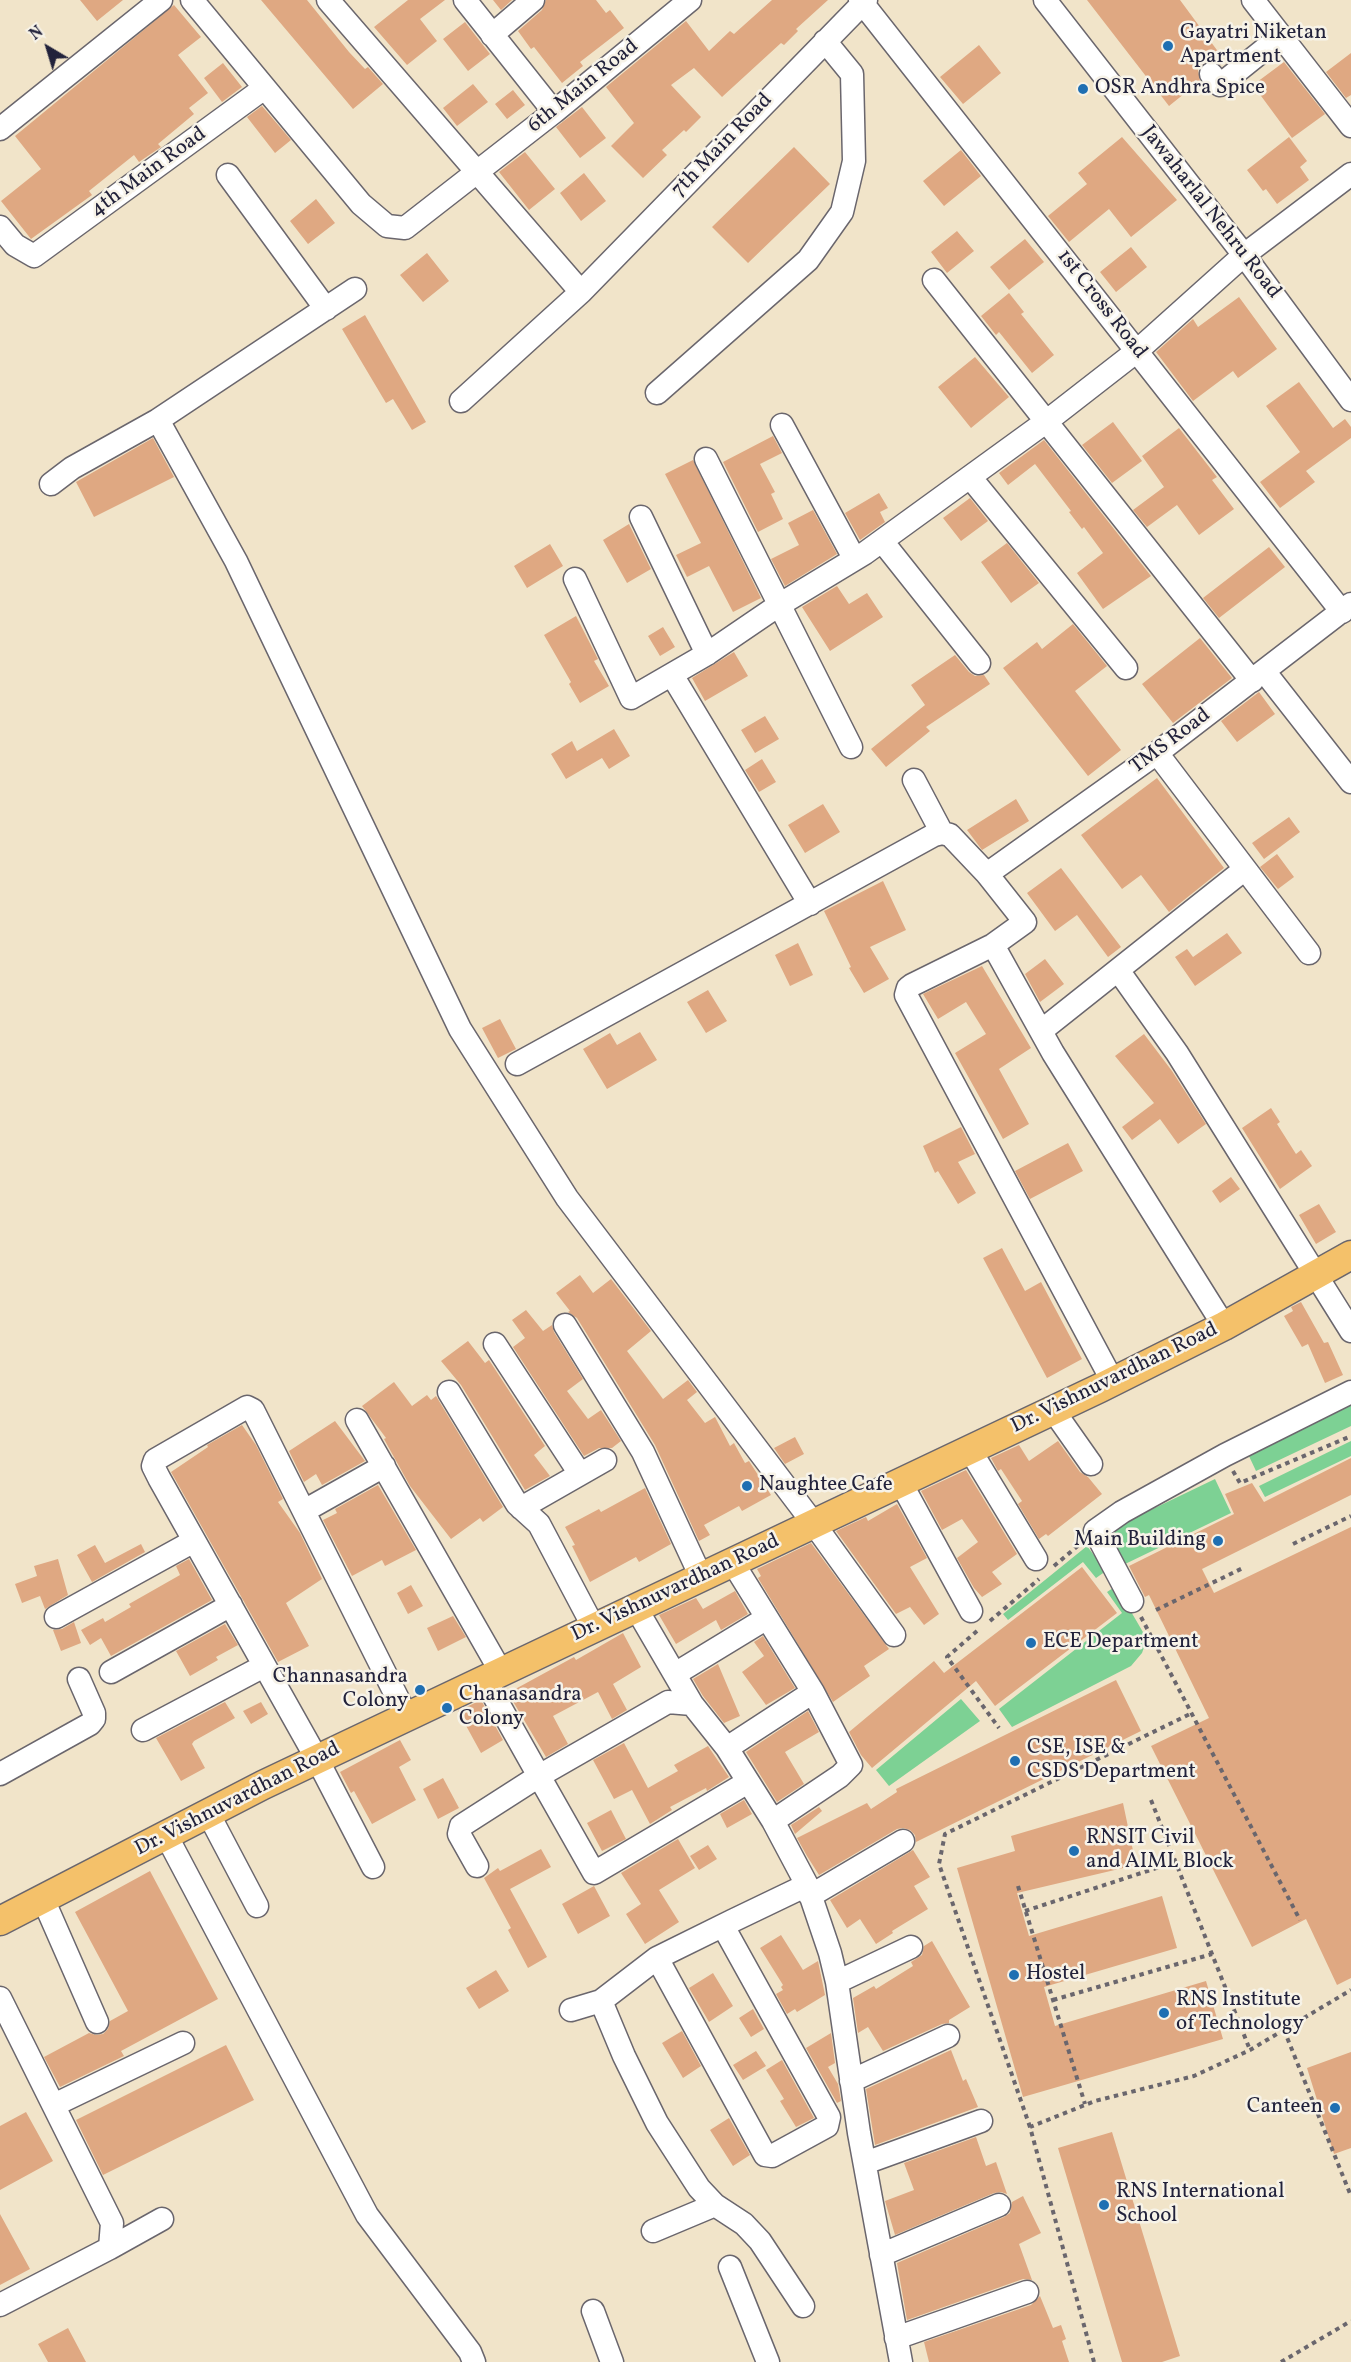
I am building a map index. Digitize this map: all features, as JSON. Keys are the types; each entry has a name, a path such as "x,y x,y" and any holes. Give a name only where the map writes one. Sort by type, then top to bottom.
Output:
{"main road":[{"name":"Dr. Vishnuvardhan Road","path":"0,1921 208,1813 317,1760 1113,1382 1224,1326 1351,1255"}],"street":[{"path":"0,129 161,0"},
{"name":"6th Main Road","path":"192,0 263,89 361,204 387,226 405,228 554,112 690,0"},
{"path":"328,0 581,292"},
{"path":"465,0 554,112"},
{"path":"492,35 533,0"},
{"name":"Jawaharlal Nehru Road","path":"1045,0 1244,255 1351,400"},
{"path":"1253,0 1351,126"},
{"name":"7th Main Road","path":"461,401 581,292 862,1"},
{"name":"1st Cross Road","path":"862,1 1137,351 1346,608"},
{"path":"1212,74 1220,85 1281,36"},
{"path":"657,393 808,260 842,212 854,161 852,74 825,41"},
{"name":"4th Main Road","path":"0,227 15,245 34,256 263,89"},
{"path":"575,579 631,698 706,654 882,541 1047,421 1137,351 1244,255 1351,174"},
{"path":"228,175 326,309"},
{"path":"934,280 1047,421 1258,676 1351,782"},
{"path":"51,484 72,468 158,420 355,290"},
{"path":"158,420 236,561 460,1029 567,1197 814,1524 894,1635"},
{"path":"782,425 854,558"},
{"path":"706,459 851,747"},
{"path":"970,477 1126,668"},
{"path":"641,517 706,654"},
{"path":"882,541 979,663"},
{"name":"TMS Road","path":"987,874 1157,753 1346,608"},
{"path":"672,675 810,904"},
{"path":"1157,753 1309,953"},
{"path":"914,780 942,833"},
{"path":"517,1064 934,835 942,833 950,835 987,874 1025,922 993,945 912,985 906,994 1113,1382"},
{"path":"1041,1031 1245,869"},
{"path":"993,945 1041,1031 1224,1326"},
{"path":"1118,970 1177,1053 1351,1331"},
{"path":"565,1325 643,1452 701,1577"},
{"path":"495,1344 580,1474"},
{"path":"450,1392 521,1508 539,1524 594,1628"},
{"path":"1132,1601 1095,1531 1122,1512 1225,1455 1351,1392"},
{"path":"373,1867 317,1760 194,1541 153,1462 247,1407 253,1410 406,1717"},
{"path":"1053,1410 1091,1464"},
{"path":"357,1420 384,1466 493,1676 539,1776 594,1873 748,1782"},
{"path":"970,1450 1044,1568"},
{"path":"521,1508 605,1460"},
{"path":"304,1511 384,1466"},
{"path":"901,1483 971,1611"},
{"path":"56,1617 194,1541"},
{"path":"733,1563 813,1692 851,1766 840,1776 773,1821"},
{"path":"111,1672 231,1605"},
{"path":"636,1608 692,1704 727,1748 773,1821 809,1890 837,1982 865,2163 901,2362"},
{"path":"675,1674 767,1618"},
{"path":"143,1730 264,1666"},
{"path":"0,1774 90,1724 94,1719 94,1713 79,1679"},
{"path":"727,1748 813,1692"},
{"path":"477,1866 459,1834 461,1826 539,1776 668,1702 692,1704"},
{"path":"208,1813 257,1906"},
{"path":"166,1835 367,2215 470,2352 474,2362"},
{"path":"571,2010 601,2001 657,1958 723,1926 809,1890 903,1841"},
{"path":"43,1899 97,2022"},
{"path":"657,1958 765,2155 772,2156 827,2126 829,2117 723,1926"},
{"path":"837,1982 911,1947"},
{"path":"0,1998 112,2223 110,2248"},
{"path":"601,2001 624,2056 657,2123 699,2188 715,2205 744,2224 760,2241 803,2306"},
{"path":"852,2080 948,2036"},
{"path":"54,2105 183,2043"},
{"path":"865,2163 981,2121"},
{"path":"653,2231 715,2205"},
{"path":"881,2255 999,2205"},
{"path":"0,2305 162,2219"},
{"path":"730,2267 768,2362"},
{"path":"896,2338 1027,2292"},
{"path":"593,2311 612,2362"}],"path":[{"path":"1225,1455 1240,1483 1351,1436"},
{"path":"1293,1544 1351,1516"},
{"path":"999,1728 947,1657 1044,1568 1095,1531"},
{"path":"1156,1610 1245,1567"},
{"path":"1132,1601 1300,1920"},
{"path":"1094,2362 1030,2127 939,1864 945,1834 1192,1713"},
{"path":"1151,1800 1250,2050"},
{"path":"1025,1911 1175,1862"},
{"path":"1018,1886 1085,2104"},
{"path":"1053,2000 1212,1954"},
{"path":"1030,2127 1085,2104 1194,2076 1250,2050 1351,1990"},
{"path":"1284,2030 1351,2196"},
{"path":"1281,2362 1351,2321"}],"green space":[{"path":"1351,1404 1351,1426 1256,1471 1248,1454"},
{"path":"1351,1441 1351,1456 1265,1497 1259,1486"},
{"path":"1215,1479 1231,1513 1123,1565 1107,1531"},
{"path":"1087,1546 1106,1571 1096,1578 1083,1562 1008,1620 1003,1614"},
{"path":"1116,1586 1147,1639 1142,1653 1131,1666 1012,1727 999,1709 1122,1613 1107,1592"},
{"path":"961,1699 980,1721 889,1786 876,1770"}],"building":[{"path":"80,0 123,0 97,21"},
{"path":"261,0 307,0 349,52 365,69 368,67 383,84 353,109"},
{"path":"408,0 445,0 420,19 437,41 407,65 374,27"},
{"path":"493,0 512,0 501,10"},
{"path":"546,0 596,0 606,13 610,10 624,28 580,62 583,66 562,83 534,47 531,49 518,31 542,10"},
{"path":"772,0 828,0 796,29 798,31 784,45 781,43 722,97 694,68 671,85 701,117 662,150 667,155 643,178 611,146 634,123 606,87 686,21 709,51 730,31 734,34"},
{"name":"Gayatri Niketan Apartment","path":"1087,0 1180,0 1225,61 1220,65 1209,61 1203,63 1198,70 1200,81 1169,106"},
{"path":"174,5 201,37 178,55 208,93 189,108 194,114 158,144 161,147 139,162 134,155 89,191 92,195 31,239 1,201 41,169 15,136"},
{"path":"465,22 490,54 468,71 443,39"},
{"path":"979,45 1001,73 963,104 940,77"},
{"path":"1351,53 1351,95 1346,98 1326,72"},
{"path":"1284,62 1325,114 1292,138 1253,85"},
{"path":"223,63 242,87 222,102 204,78"},
{"path":"473,84 488,102 457,126 443,108"},
{"path":"513,90 525,105 507,119 495,104"},
{"path":"262,106 291,140 275,153 247,117"},
{"path":"582,107 606,138 580,158 556,127"},
{"path":"1122,137 1177,200 1131,237 1109,209 1069,242 1048,216 1087,184 1078,173"},
{"path":"1289,137 1307,161 1300,167 1309,180 1277,204 1266,189 1263,191 1247,170"},
{"path":"794,147 830,184 748,263 712,227"},
{"path":"961,150 981,176 944,206 923,181"},
{"path":"525,152 555,189 529,210 499,172"},
{"path":"584,173 606,201 581,221 560,193"},
{"path":"316,199 335,223 308,244 290,221"},
{"path":"957,231 974,251 947,273 931,252"},
{"path":"1025,239 1044,262 1009,290 990,267"},
{"path":"1131,247 1147,267 1116,292 1100,272"},
{"path":"427,253 449,281 423,302 400,275"},
{"path":"1009,293 1024,312 1021,314 1054,355 1032,373 999,332 996,335 981,316"},
{"path":"1239,297 1277,349 1238,378 1233,371 1193,401 1156,352 1193,319 1198,327"},
{"path":"365,315 426,422 412,430 393,399 386,403 342,329"},
{"path":"975,357 1009,397 971,428 938,387"},
{"path":"1299,382 1333,428 1345,419 1351,427 1351,438 1306,471 1315,482 1280,508 1260,482 1300,452 1266,406"},
{"path":"1113,422 1142,461 1112,483 1082,445"},
{"path":"1179,428 1217,477 1212,480 1234,509 1199,535 1177,505 1147,527 1133,510 1164,487 1142,456"},
{"path":"773,436 782,453 760,464 775,492 771,494 783,519 758,532 723,462"},
{"path":"153,438 174,477 94,517 76,482"},
{"path":"1044,440 1151,576 1103,609 1077,573 1103,553 1084,527 1082,529 1035,464 1008,485 999,473"},
{"path":"693,460 761,598 733,612 709,566 687,577 676,555 701,543 665,474"},
{"path":"879,493 888,508 880,512 885,522 860,540 845,513"},
{"path":"970,498 988,521 961,541 943,518"},
{"path":"813,510 837,554 785,586 771,559 799,545 788,523"},
{"path":"629,524 651,569 627,583 603,540"},
{"path":"1007,543 1039,583 1011,603 981,562"},
{"path":"550,544 563,566 527,588 514,566"},
{"path":"1269,547 1285,567 1219,618 1203,598"},
{"path":"837,586 849,604 867,593 883,617 830,651 802,607"},
{"path":"576,616 598,659 594,661 609,686 580,703 569,684 571,682 544,635"},
{"path":"1073,624 1107,666 1075,691 1121,750 1088,776 1003,668 1037,642 1042,649"},
{"path":"663,627 675,647 660,656 648,636"},
{"path":"1200,638 1232,678 1173,723 1142,684"},
{"path":"734,652 748,676 705,701 692,678"},
{"path":"955,655 969,672 975,676 984,675 990,684 926,727 930,731 886,767 871,749 925,705 911,685"},
{"path":"1259,692 1275,714 1237,742 1221,721"},
{"path":"765,716 779,739 755,753 741,730"},
{"path":"614,729 630,756 609,769 602,758 566,779 551,754 572,741 577,751"},
{"path":"762,759 776,782 759,792 745,770"},
{"path":"1157,778 1224,868 1169,912 1141,875 1122,889 1081,835"},
{"path":"1016,799 1029,821 982,850 967,830"},
{"path":"823,804 840,832 805,853 788,825"},
{"path":"1289,817 1300,832 1264,859 1252,843"},
{"path":"1277,854 1294,877 1278,889 1260,867"},
{"path":"1061,868 1121,947 1108,957 1077,915 1055,931 1027,893"},
{"path":"883,881 906,930 870,947 889,979 864,993 849,968 851,967 824,911"},
{"path":"1227,933 1242,953 1195,986 1175,957 1187,949 1193,957"},
{"path":"798,943 813,975 790,986 775,955"},
{"path":"1045,959 1064,984 1040,1002 1025,974"},
{"path":"982,966 1031,1048 999,1069 1029,1124 1003,1139 955,1053 986,1034 966,1002 938,1019 923,994"},
{"path":"708,990 727,1021 706,1033 687,1002"},
{"path":"500,1019 516,1049 498,1058 482,1028"},
{"path":"640,1032 657,1060 607,1089 583,1049 610,1033 617,1045"},
{"path":"1144,1034 1172,1071 1206,1124 1178,1144 1160,1119 1132,1140 1122,1127 1154,1103 1115,1056"},
{"path":"1271,1108 1280,1122 1277,1124 1296,1154 1301,1150 1312,1166 1280,1189 1242,1128"},
{"path":"961,1127 975,1154 958,1162 976,1193 958,1204 938,1171 935,1173 923,1146"},
{"path":"1068,1143 1083,1171 1030,1199 1015,1171"},
{"path":"1231,1177 1240,1189 1220,1203 1212,1191"},
{"path":"1319,1204 1336,1232 1316,1244 1299,1215"},
{"path":"1002,1248 1025,1291 1041,1282 1082,1359 1047,1378 983,1258"},
{"path":"580,1275 593,1293 611,1279 651,1331 627,1351 663,1399 688,1380 697,1392 687,1400 705,1423 715,1417 730,1446 734,1443 745,1463 749,1461 771,1495 742,1511 739,1506 704,1525 710,1535 699,1541 655,1445 577,1318 568,1312 570,1311 556,1293"},
{"path":"1301,1302 1324,1343 1328,1342 1343,1375 1325,1383 1308,1344 1302,1347 1284,1316 1293,1311 1291,1307"},
{"path":"526,1310 543,1331 552,1325 583,1379 567,1391 588,1419 601,1410 621,1441 612,1448 599,1448 584,1456 513,1347 525,1338 512,1320"},
{"path":"468,1341 485,1363 489,1360 545,1446 534,1455 550,1476 525,1490 461,1385 441,1361"},
{"path":"394,1382 412,1406 427,1395 431,1400 436,1396 503,1507 483,1522 480,1518 451,1539 410,1486 384,1439 386,1438 362,1406"},
{"path":"335,1421 365,1461 322,1485 316,1474 304,1482 289,1451"},
{"path":"242,1425 256,1445 283,1499 278,1502 300,1533 322,1579 286,1603 309,1646 278,1662 171,1472 208,1447 207,1445"},
{"path":"795,1437 804,1454 785,1464 774,1448"},
{"path":"1058,1441 1080,1472 1088,1477 1102,1494 1048,1536 1046,1534 1039,1539 1018,1504 1022,1501 1001,1469 998,1471 991,1458 1019,1445 1029,1461"},
{"path":"1351,1458 1351,1495 1202,1569 1214,1593 1351,1527 1351,1978 1337,1985 1306,1919 1252,1947 1151,1746 1209,1718 1149,1595 1145,1597 1129,1566 1234,1514 1225,1494 1252,1483 1264,1502"},
{"path":"966,1470 1017,1554 992,1572 1002,1584 982,1597 974,1588 957,1558 978,1542 962,1519 942,1530 921,1491"},
{"path":"378,1485 416,1550 385,1566 382,1560 352,1576 323,1520 337,1513 335,1509"},
{"path":"645,1488 671,1544 639,1562 636,1557 590,1582 565,1527 599,1509 601,1512"},
{"path":"897,1504 927,1558 910,1567 939,1614 924,1625 910,1607 896,1614 836,1531 866,1517 868,1521"},
{"path":"811,1543 889,1649 864,1666 870,1676 833,1702 758,1578 761,1576 757,1569"},
{"path":"141,1544 145,1552 92,1582 77,1555 95,1545 105,1563"},
{"path":"58,1559 68,1595 45,1609 40,1596 22,1603 15,1584 37,1576 34,1566"},
{"path":"189,1559 212,1600 111,1656 101,1638 90,1645 81,1630 103,1618 105,1622 131,1607 129,1604 180,1575 176,1566"},
{"name":"ECE Department","path":"1082,1567 1117,1613 995,1706 976,1681 872,1768 861,1755 849,1732 934,1661 944,1673"},
{"path":"411,1585 423,1606 408,1614 397,1593"},
{"path":"735,1591 748,1614 721,1630 716,1620 676,1644 659,1615 696,1598 703,1609"},
{"path":"453,1616 466,1637 438,1651 427,1628"},
{"path":"74,1622 81,1643 61,1651 53,1630 62,1629"},
{"path":"225,1624 238,1645 216,1657 218,1660 190,1676 176,1651"},
{"path":"623,1633 641,1667 613,1684 627,1710 612,1719 598,1692 553,1716 568,1744 546,1757 508,1693 574,1657 576,1660"},
{"path":"763,1636 795,1688 766,1705 742,1672 764,1656 754,1642"},
{"path":"718,1664 740,1716 724,1723 693,1679"},
{"name":"CSE, ISE & CSDS Department","path":"1116,1680 1141,1731 916,1842 915,1835 910,1830 897,1829 819,1875 797,1838 867,1803 871,1809 897,1792 896,1789"},
{"path":"481,1700 503,1740 481,1753 458,1711"},
{"path":"225,1702 235,1718 194,1741 192,1744 205,1768 181,1781 156,1738"},
{"path":"261,1702 268,1714 251,1724 243,1711"},
{"path":"808,1711 819,1732 785,1752 804,1784 777,1802 746,1752"},
{"path":"400,1740 411,1760 399,1767 416,1800 372,1824 354,1791 351,1793 340,1772"},
{"path":"624,1743 648,1788 678,1771 674,1765 708,1746 729,1777 707,1791 706,1788 670,1807 672,1810 650,1824 632,1790 614,1799 593,1760"},
{"path":"443,1778 459,1808 438,1819 423,1789"},
{"path":"744,1800 752,1814 727,1828 720,1814"},
{"path":"1123,1803 1136,1865 1017,1893 1029,1936 1162,1896 1177,1948 1044,1987 1055,2026 1206,1981 1223,2039 1023,2097 957,1868 1015,1851 1011,1836"},
{"path":"819,1807 822,1811 795,1834 791,1825"},
{"path":"611,1810 626,1839 602,1851 587,1823"},
{"path":"678,1839 695,1868 659,1890 679,1922 645,1944 626,1914 641,1904 621,1873"},
{"path":"708,1845 717,1859 699,1870 690,1856"},
{"path":"541,1849 551,1867 510,1889 547,1957 528,1968 508,1930 511,1928 484,1878 498,1868 500,1871"},
{"path":"913,1850 930,1877 914,1886 928,1909 892,1931 893,1933 876,1944 860,1919 847,1928 830,1900"},
{"path":"150,1871 218,1999 121,2051 124,2056 60,2087 44,2057 89,2033 103,2034 108,2029 110,2021 128,2011 75,1912"},
{"path":"594,1886 610,1916 578,1934 562,1904"},
{"path":"781,1935 803,1970 818,1961 825,1995 797,2012 795,2009 787,2014 776,1994 783,1990 781,1987 783,1985 760,1948"},
{"path":"932,1941 970,2007 949,2020 949,2023 942,2024 883,2051 868,2027 858,2033 853,1998 874,1986 876,1989 913,1966 911,1962 922,1955 924,1946"},
{"path":"496,1970 509,1991 479,2009 466,1988"},
{"path":"713,1973 733,2006 709,2022 689,1988"},
{"path":"753,2009 764,2029 751,2037 739,2018"},
{"path":"682,2031 701,2066 683,2078 662,2043"},
{"path":"831,2033 835,2063 828,2067 838,2084 841,2101 837,2103 806,2048"},
{"path":"226,2045 254,2100 103,2175 76,2120"},
{"path":"951,2050 963,2081 966,2079 978,2107 875,2145 866,2089"},
{"path":"756,2051 766,2066 743,2080 733,2065"},
{"name":"Canteen","path":"1351,2052 1351,2148 1334,2154 1307,2068"},
{"path":"782,2060 814,2118 796,2127 780,2101 784,2099 766,2070"},
{"path":"26,2112 53,2161 0,2190 0,2126"},
{"path":"729,2118 750,2155 733,2166 710,2130"},
{"name":"RNS International School","path":"1112,2132 1180,2356 1162,2362 1122,2362 1058,2148"},
{"path":"976,2137 986,2166 996,2162 1007,2194 994,2193 895,2235 885,2201 914,2190 904,2163"},
{"path":"1023,2196 1041,2233 1019,2244 1032,2280 1023,2279 907,2320 897,2263 1004,2217 1010,2213 1012,2202"},
{"path":"0,2214 30,2269 0,2285"},
{"path":"1040,2296 1053,2328 1061,2325 1066,2339 1062,2341 1069,2362 929,2362 924,2342 1031,2305"},
{"path":"68,2328 86,2362 48,2362 38,2344"}],"place":[{"name":"Gayatri Niketan Apartment","path":"1168,46"},
{"name":"OSR Andhra Spice","path":"1083,89"},
{"name":"Naughtee Cafe","path":"747,1486"},
{"name":"Main Building","path":"1218,1541"},
{"name":"ECE Department","path":"1031,1643"},
{"name":"Channasandra Colony","path":"420,1690"},
{"name":"Chanasandra Colony","path":"447,1708"},
{"name":"CSE, ISE & CSDS Department","path":"1015,1761"},
{"name":"RNSIT Civil and AIML Block","path":"1074,1851"},
{"name":"Hostel","path":"1014,1975"},
{"name":"RNS Institute of Technology","path":"1164,2013"},
{"name":"Canteen","path":"1335,2108"},
{"name":"RNS International School","path":"1104,2205"}]}
